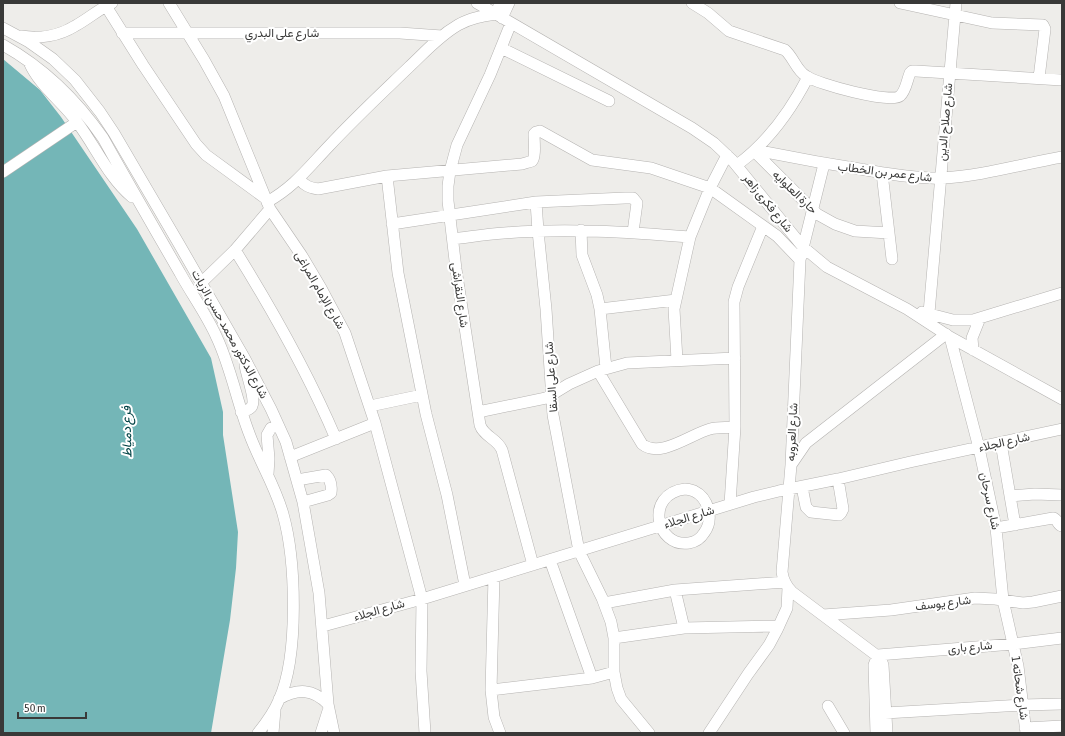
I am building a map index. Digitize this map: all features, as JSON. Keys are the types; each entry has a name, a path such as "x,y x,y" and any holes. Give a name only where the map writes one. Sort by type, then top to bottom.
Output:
{"street":[{"name":"شارع الإمام المراغى","path":"169,3 224,96 255,169 267,203 302,256 339,320 345,334 375,423 422,598 421,671 425,733"},
{"name":"شارع فكرى زاهر","path":"477,3 692,128 714,143 737,165 803,247 819,261 836,272 907,309 948,336 1062,399"},
{"path":"500,3 503,19"},
{"path":"503,19 509,3"},
{"path":"692,3 729,31 785,50 790,54 798,68 808,77 822,84 854,92 895,98 900,96 903,92 912,71 950,72 1062,80"},
{"path":"900,3 992,23 1043,25 1045,29 1039,78"},
{"name":"شارع صلاح الدين","path":"929,313 956,3"},
{"path":"16,35 36,37 60,33 73,28 107,4 122,33 196,144 206,155 267,203"},
{"path":"201,283 235,250 267,203 299,179 337,137 442,36 459,24 476,17 503,19"},
{"name":"شارع النقراشى","path":"503,19 501,48 457,145 450,171 448,186 460,297 482,431 485,435 497,441 502,450 533,565"},
{"name":"شارع الدكتور محمد حسن الزيات","path":"3,28 42,50 54,59 70,74 84,91 114,132 245,359 278,426 290,457 303,502 314,560 322,626 328,704"},
{"name":"شارع على البدري","path":"122,33 386,33 442,36"},
{"name":"شارع الدكتور محمد حسن الزيات","path":"3,45 28,60 58,84 89,118 103,138 140,204 209,320 217,337 230,371 241,412 255,448 268,474 283,514 289,540 292,566 292,639 290,659 277,703"},
{"path":"501,48 609,102"},
{"path":"28,60 32,69 44,86 75,119 118,183 140,204"},
{"path":"737,165 754,151 784,116 808,77"},
{"path":"3,165 75,119"},
{"path":"3,172 75,119"},
{"path":"299,179 309,188 318,189 387,176 522,164 532,161 534,155 534,134 540,131 592,160 651,168 710,188 777,236 800,260"},
{"name":"شارع عمر بن الخطاب","path":"754,151 824,164 920,178 940,178 972,174 1062,157"},
{"name":"حارة العلوايه","path":"754,151 812,209 823,218 848,229 889,234"},
{"path":"677,360 674,309 690,237 710,188 727,155"},
{"name":"شارع العروبه","path":"710,732 769,645 787,608 787,585 782,578 782,564 791,465 800,260 824,164"},
{"path":"882,173 892,259"},
{"path":"387,176 398,273 422,395 447,495 465,585"},
{"path":"392,224 536,202 633,198 637,203 633,232"},
{"name":"شارع على السقا","path":"536,202 546,309 553,416 579,551 604,603 611,622 614,638 614,672 617,688 621,699 643,731"},
{"path":"730,504 735,427 734,302 738,287 763,226"},
{"path":"453,240 503,233 581,230 633,232 690,237"},
{"path":"581,230 582,254 597,295 600,309 602,370 642,444 651,449 661,448 711,429 735,427"},
{"path":"235,250 281,327 319,400 336,438"},
{"path":"907,309 929,313 953,320 966,320 980,318 1062,293"},
{"path":"600,309 676,300"},
{"path":"973,350 972,338 980,318"},
{"path":"791,465 806,443 948,336"},
{"name":"شارع سرحان","path":"948,336 979,448 996,528 1003,600 1013,644"},
{"path":"478,412 551,396 569,384 602,370 627,363 735,358"},
{"path":"241,412 251,407 254,400 246,374 245,359"},
{"path":"370,406 422,395"},
{"path":"290,457 375,423"},
{"path":"268,474 269,459 267,435 271,428 278,426"},
{"name":"شارع الجلاء","path":"322,626 494,577 730,504 789,489 838,480 910,462 1062,429"},
{"path":"1001,443 1015,525"},
{"path":"297,480 326,475 330,478 332,488 331,493 328,496 303,502"},
{"path":"802,487 806,507 811,512 839,515 843,509 838,480"},
{"path":"685,488 694,490 701,496 709,510 708,526 698,539 692,542 676,542 669,538 661,526 659,508 662,500 668,494 676,490 685,488"},
{"path":"1010,496 1035,494 1062,495"},
{"path":"996,528 1053,518 1056,519 1062,526"},
{"path":"550,560 592,678"},
{"path":"494,577 491,690 494,717 500,733"},
{"path":"604,603 675,590 787,585 823,615 878,655 883,665 887,733"},
{"path":"675,590 684,628"},
{"name":"شارع يوسف","path":"823,615 891,610 975,598 1023,603 1062,596"},
{"path":"614,638 684,628 779,626"},
{"name":"شارع بارى","path":"878,655 1013,644 1062,638"},
{"name":"شارع شحاته 1","path":"1013,644 1018,666 1025,730"},
{"path":"876,733 874,665 878,655"},
{"path":"491,690 592,678 614,672"},
{"path":"258,733 277,703 287,694 296,692 314,694 322,698 328,704 334,733"},
{"path":"273,733 277,703"},
{"path":"321,733 327,716 328,704"},
{"path":"885,713 1062,704"},
{"path":"828,706 844,733"},
{"path":"1025,730 1062,726"}],"water":[{"name":"فرع دمياط","path":"3,59 40,90 61,117 137,229 211,358 223,412 223,435 238,532 236,568 230,620 211,733 3,733"}]}
